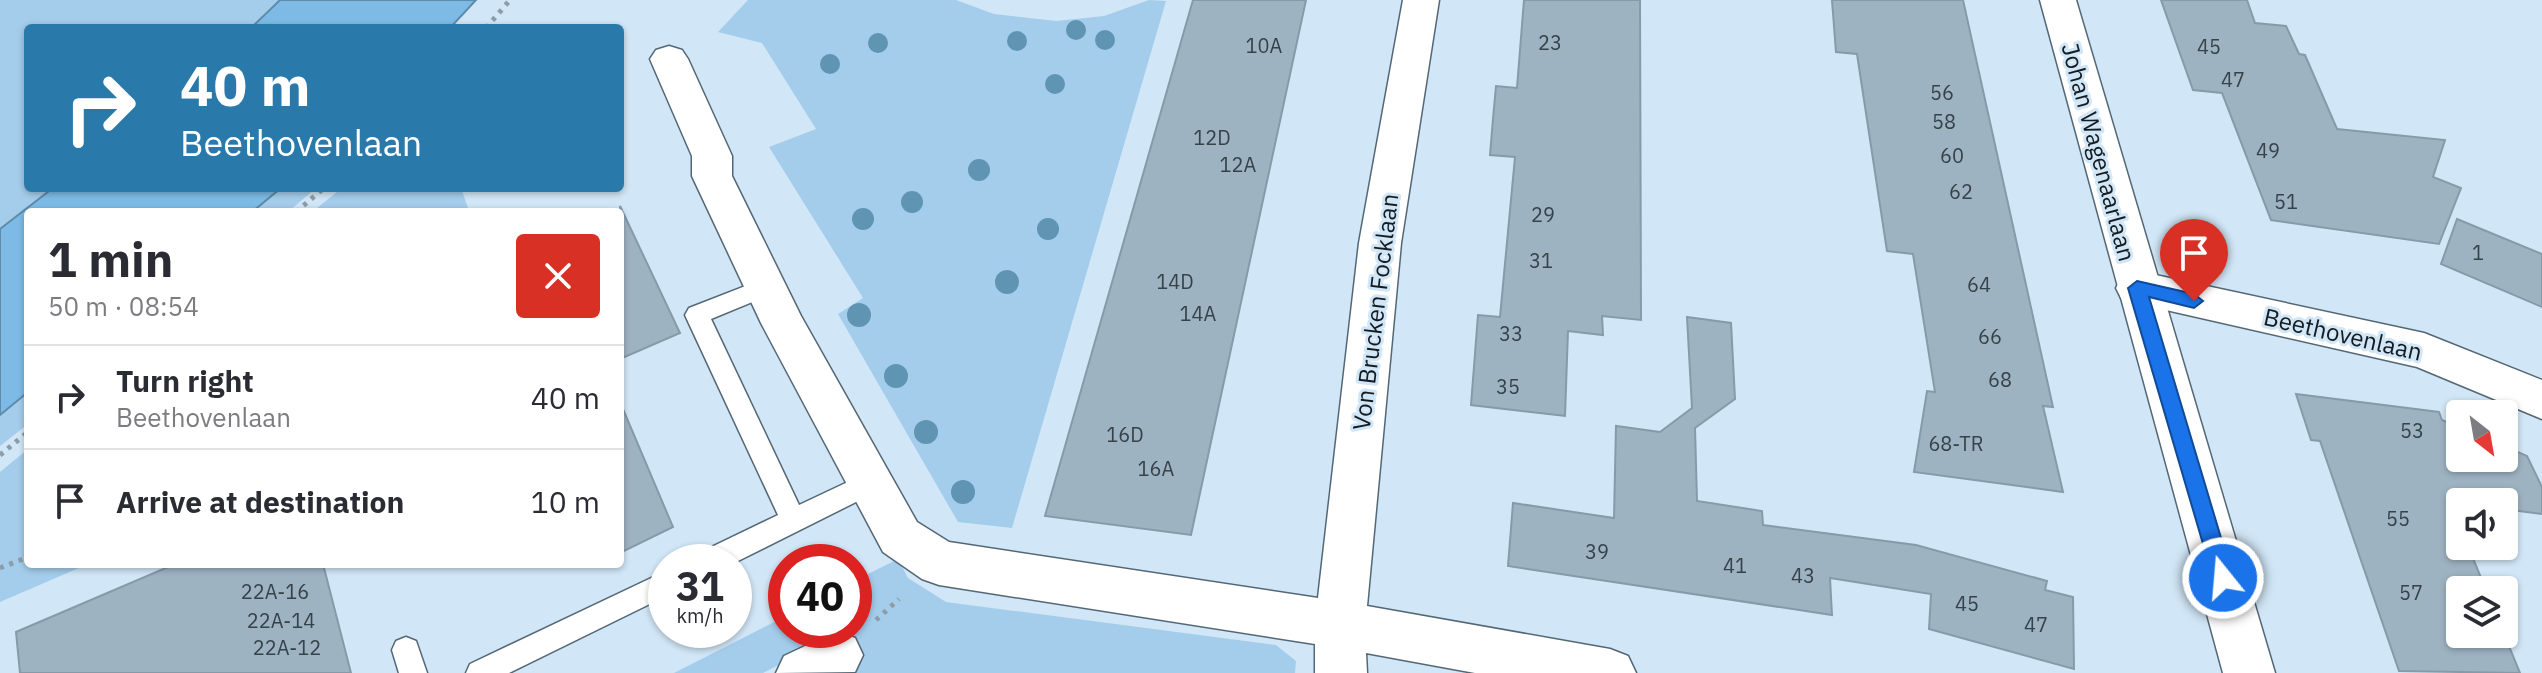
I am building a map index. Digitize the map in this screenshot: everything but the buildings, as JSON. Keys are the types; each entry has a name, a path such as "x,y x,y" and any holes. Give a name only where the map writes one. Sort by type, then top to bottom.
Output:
{"street":[{"name":"Von Brucken Focklaan","path":"1340,649 1380,243 1421,0"},
{"name":"Johan Wagenaarlaan","path":"2058,0 2137,288 2249,673"},
{"path":"669,59 712,156 712,176 766,287 869,483 900,537 939,563 1340,649 1610,673"},
{"name":"Beethovenlaan","path":"2137,288 2424,351 2542,400"}],"lane":[{"path":"766,287 697,315 794,521"},
{"path":"746,544 869,483"},
{"path":"480,673 648,592"}],"path":[{"path":"489,24 510,0"},
{"path":"301,208 319,192"},
{"path":"0,455 24,435"},
{"path":"0,568 24,559"},
{"path":"820,664 939,563"}],"shaded area":[{"path":"0,0 280,0 255,24 24,24 24,192 48,192 0,229"},
{"path":"280,0 476,0 454,24 255,24"},
{"path":"748,0 956,0 994,14 1056,21 1104,16 1149,0 1166,1 1012,528 958,522 838,314 863,298 769,147 816,129 762,43 718,32"},
{"path":"48,192 276,192 257,208 27,208"},
{"path":"276,192 311,192 293,208 257,208"},
{"path":"337,192 462,192 468,208 317,208"},
{"path":"24,210 24,395 0,415 0,229"},
{"path":"24,396 24,427 0,446 0,415"},
{"path":"24,452 24,568 79,568 0,602 0,472"},
{"path":"898,559 908,578 946,602 1276,645 1296,661 1295,673 851,673 845,648 872,648 872,572"},
{"path":"768,625 768,648 812,648 763,673 674,673 723,648 752,648 752,633"}],"route":[{"path":"2194,301 2137,288 2223,578"}]}
